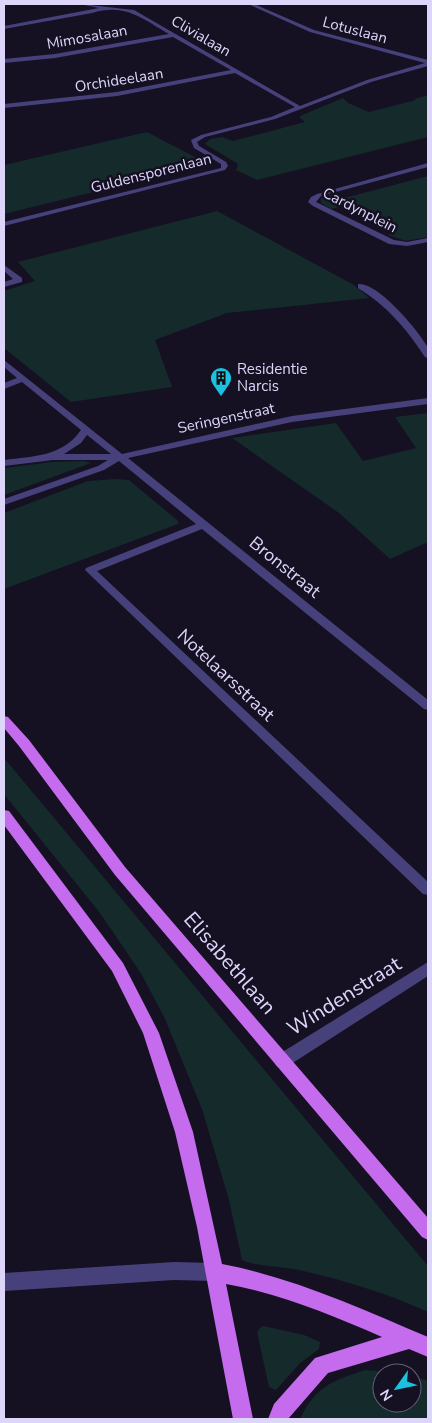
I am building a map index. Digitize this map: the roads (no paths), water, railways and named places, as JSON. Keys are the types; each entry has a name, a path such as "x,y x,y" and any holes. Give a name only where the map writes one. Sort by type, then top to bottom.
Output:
{"main road":[{"name":"Elisabethlaan","path":"4,720 120,871 428,1231"},
{"path":"4,815 118,967 150,1033 184,1132 206,1226 243,1419"},
{"path":"214,1272 250,1279 310,1296 428,1347"},
{"path":"278,1419 282,1411 322,1365 409,1339"}],"street":[{"name":"Clivialaan","path":"82,4 132,11 300,108"},
{"name":"Lotuslaan","path":"250,4 307,30 428,63"},
{"path":"4,28 92,12 105,7"},
{"path":"14,19 24,24"},
{"name":"Mimosalaan","path":"4,61 55,56 174,35"},
{"name":"Guldensporenlaan","path":"4,224 222,169 225,166 224,162 196,147 193,141 203,136 273,118 378,78 428,63"},
{"name":"Orchideelaan","path":"4,106 100,97 237,71"},
{"name":"Cardynplein","path":"428,165 319,195 313,198 312,202 392,242 407,244 428,240"},
{"path":"4,267 19,280 4,285"},
{"path":"362,286 383,300 405,320 428,355"},
{"name":"Bronstraat","path":"4,363 428,706"},
{"path":"4,386 22,379"},
{"name":"Seringenstraat","path":"4,462 53,457 120,457 292,419 428,401"},
{"name":"Seringenstraat","path":"53,457 78,440 86,429"},
{"name":"Seringenstraat","path":"4,502 101,468 120,457"},
{"name":"Notelaarsstraat","path":"205,524 90,570 428,890"},
{"name":"Windenstraat","path":"282,1061 428,968"},
{"path":"4,1282 174,1271 214,1272"}],"place":[{"name":"Residentie Narcis","path":"221,397"}]}
